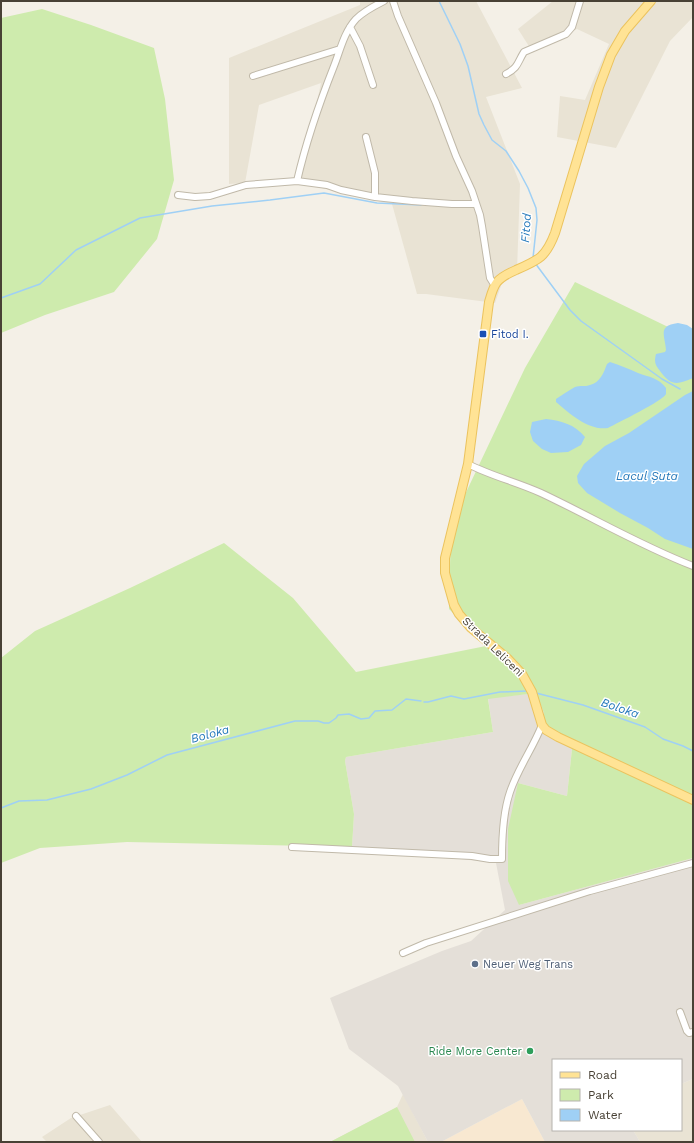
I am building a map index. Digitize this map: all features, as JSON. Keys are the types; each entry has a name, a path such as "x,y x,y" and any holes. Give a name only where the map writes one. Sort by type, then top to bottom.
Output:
{"main road":[{"path":"494,286 508,274 535,262 544,255 551,243 599,88 611,55 625,31 651,1"},
{"name":"Strada Leliceni","path":"494,286 489,302 468,464 444,565 454,605 461,618 507,658 522,674 532,692 542,725"},
{"path":"542,725 546,730 558,737 693,800"}],"street":[{"path":"296,181 310,130 340,48 350,27 361,15 384,1"},
{"path":"393,1 476,204 482,226 490,278 494,286"},
{"path":"506,74 514,70 524,52 566,34 572,27 580,1"},
{"path":"350,27 360,46 373,85"},
{"path":"254,76 340,48"},
{"path":"366,137 375,173 375,197"},
{"path":"178,195 195,197 210,196 246,185 296,181 327,185 341,190 375,197 452,204 476,204"},
{"path":"468,464 480,470 524,485 624,535 693,566"},
{"path":"292,847 472,856 502,859 503,834 510,794 542,725"},
{"path":"403,953 426,943 582,893 693,863"},
{"path":"680,1012 687,1030 689,1033 693,1032"},
{"path":"76,1116 99,1142"}],"shaded area":[{"path":"360,1 476,1 522,88 486,97 520,184 517,271 502,283 495,303 417,294 392,204 300,183 321,83 259,105 245,183 229,184 229,58 360,5"},
{"path":"553,1 693,1 693,17 670,41 616,148 557,137 560,96 585,100 609,44 577,29 532,51 518,29"},
{"path":"536,693 544,713 544,732 572,749 567,796 518,783 519,905 693,858 693,1079 682,1084 682,1059 552,1059 552,1131 634,1131 640,1142 545,1142 522,1099 441,1142 428,1142 398,1086 349,1049 330,998 442,951 471,941 505,910 496,863 352,847 354,814 345,761 346,757 493,732 488,698"},
{"path":"693,1079 693,1142 640,1142 634,1131 682,1131 682,1084"},
{"path":"403,1094 428,1142 330,1142 397,1107"},
{"path":"522,1099 545,1142 441,1142"},
{"path":"110,1105 142,1142 47,1142 42,1137 71,1118"}],"green space":[{"path":"42,9 154,48 165,99 174,180 157,239 114,292 45,315 1,333 1,18"},
{"path":"575,282 693,339 693,858 519,905 508,881 508,829 518,783 567,796 572,749 544,732 544,713 536,693 488,699 493,732 346,757 345,761 354,814 352,847 127,842 40,848 1,863 1,658 35,631 224,543 293,598 356,672 486,646 449,609 451,524 525,368"},
{"path":"397,1107 415,1142 330,1142"}],"water":[{"path":"678,323 687,325 693,329 693,378 675,383 671,382 664,376 657,367 655,359 656,354 665,352 666,350 664,336 665,329 671,324"},
{"path":"610,362 657,380 666,388 666,394 649,407 608,428 594,427 580,421 556,402 556,399 575,387 588,386 596,382 601,377 607,364"},
{"name":"Lacul Șuta","path":"693,391 693,549 665,539 587,493 578,483 577,476 584,464 605,446 629,433"},
{"path":"546,419 562,422 577,429 585,437 581,445 568,452 551,453 542,449 533,441 530,432 532,422"}],"waterway":[{"name":"Fitod","path":"439,1 460,44 468,66 479,114 484,125 492,140 506,151 519,171 536,208 537,220 533,258"},
{"path":"1,298 40,284 76,250 140,218 212,206 324,193 377,203 421,205"},
{"name":"Fitod","path":"535,263 570,310 581,321 662,379 680,389"},
{"name":"Boloka","path":"424,702 451,696 464,699 500,692 527,691"},
{"name":"Boloka","path":"536,693 583,705 645,727 663,739 693,751"},
{"name":"Boloka","path":"1,808 19,801 47,800 91,789 127,775 167,755 295,721 318,721 329,723 338,715 349,714 361,719 369,718 375,711 392,710 406,699 421,701"}],"place":[{"name":"Fitod I.","path":"483,334"},
{"name":"Neuer Weg Trans","path":"475,964"},
{"name":"Ride More Center","path":"530,1051"}]}
